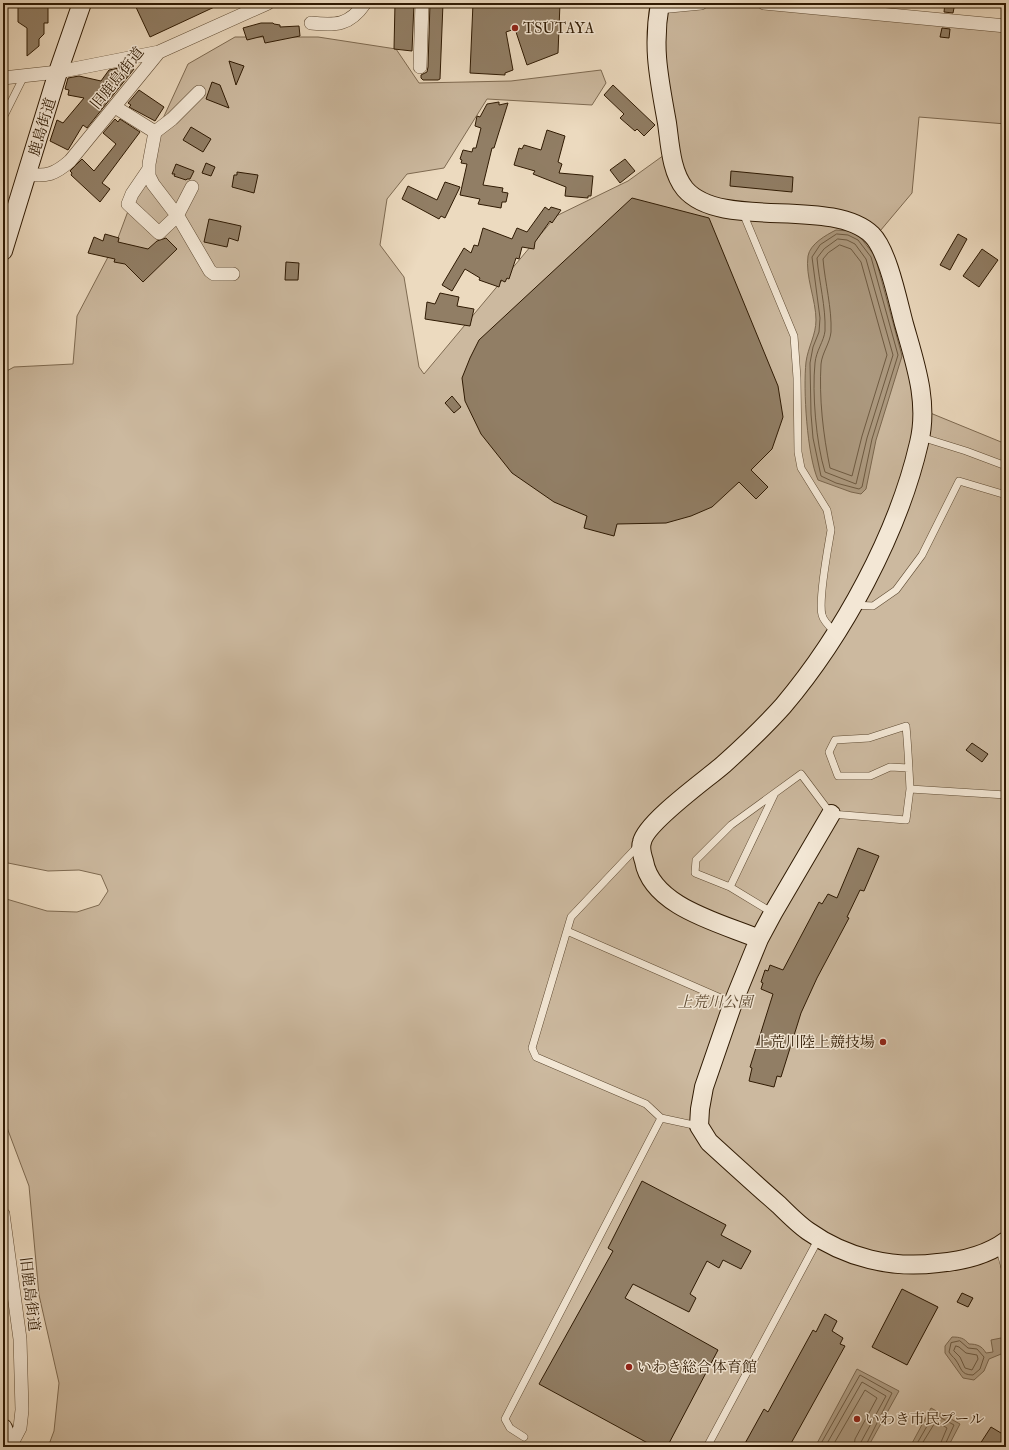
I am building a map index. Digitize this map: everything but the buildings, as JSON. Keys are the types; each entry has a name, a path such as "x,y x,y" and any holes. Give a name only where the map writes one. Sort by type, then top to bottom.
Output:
{"street":[{"name":"鹿島街道","path":"3,251 58,72 82,3"},
{"name":"旧鹿島街道","path":"27,174 43,177 59,170 79,152 158,52 268,3"},
{"path":"311,23 333,26 348,20 360,10 365,3"},
{"path":"420,67 422,3"},
{"path":"701,3 660,5 655,36 658,73 674,168 685,189 714,207 825,217 856,222 875,237 887,263 920,380 923,410 921,437 911,477 882,546 836,633 818,660 783,706 723,765 683,797 647,830 641,844 646,871 654,886 668,900 704,917 759,939"},
{"path":"764,3 1006,26"},
{"path":"3,78 58,72 158,52"},
{"path":"199,92 172,119 155,132 149,176 153,184 177,216 210,271 214,274 233,274"},
{"path":"116,107 155,132"},
{"path":"149,169 132,194 128,204 159,233 177,216 192,187"},
{"path":"831,814 759,939 733,1003 704,1087 699,1126 709,1142 807,1231 835,1247 863,1257 894,1265 927,1265 956,1261 1003,1244"},
{"name":"旧鹿島街道","path":"3,1214 20,1339 21,1371 22,1410 20,1428 10,1447"},
{"path":"3,1428 10,1447"}],"lane":[{"path":"3,118 24,76"},
{"path":"742,210 794,336 797,378 798,452 801,468 824,505 830,522 831,530 822,597 822,614 826,623 836,633"},
{"path":"921,437 966,451 1006,466"},
{"path":"852,605 873,606 896,590 922,555 959,481 1006,495"},
{"path":"773,913 730,887 695,872 696,860 731,825 801,774 831,814 906,820 910,789 909,768 906,726 869,738 835,740 829,752 838,776 870,776 890,767 909,768"},
{"path":"910,789 1006,795"},
{"path":"730,887 775,794"},
{"path":"641,844 571,917 532,1048 536,1058 646,1104 661,1118 699,1126"},
{"path":"567,931 733,1003"},
{"path":"524,1437 510,1428 505,1418 661,1118"},
{"path":"707,1447 819,1238"},
{"path":"1003,1244 1006,1272"}],"green space":[{"name":"上荒川公園","path":"701,3 764,3 1006,26 1006,124 919,117 912,193 875,237 923,410 1006,444 1006,1447 48,1447 54,1431 59,1383 39,1295 29,1186 3,1117 3,898 47,911 77,912 99,905 108,891 101,875 79,870 48,871 3,862 3,373 14,367 73,364 77,316 118,238 160,125 188,64 235,37 318,37 396,49 419,83 511,81 601,70 606,83 592,105 487,99 444,168 407,174 387,199 380,245 404,277 419,367 424,374 556,216 628,181 671,150 659,7"}],"water":[{"path":"836,230 849,231 860,237 875,256 902,356 876,440 866,489 861,494 818,480 811,455 807,422 805,388 806,362 816,325 816,312 807,264 808,256 815,244 823,237"},
{"path":"952,1337 962,1338 969,1344 979,1346 986,1353 993,1352 991,1340 1006,1337 1006,1352 989,1359 984,1371 974,1380 963,1378 945,1353 945,1346"},
{"name":"いわき市民プール","path":"857,1369 899,1391 868,1447 815,1447"},
{"path":"931,1408 960,1424 948,1447 910,1447"}],"place":[{"name":"TSUTAYA","path":"515,28"},
{"name":"上荒川陸上競技場","path":"883,1042"},
{"name":"いわき総合体育館","path":"629,1367"},
{"name":"いわき市民プール","path":"857,1419"}]}
